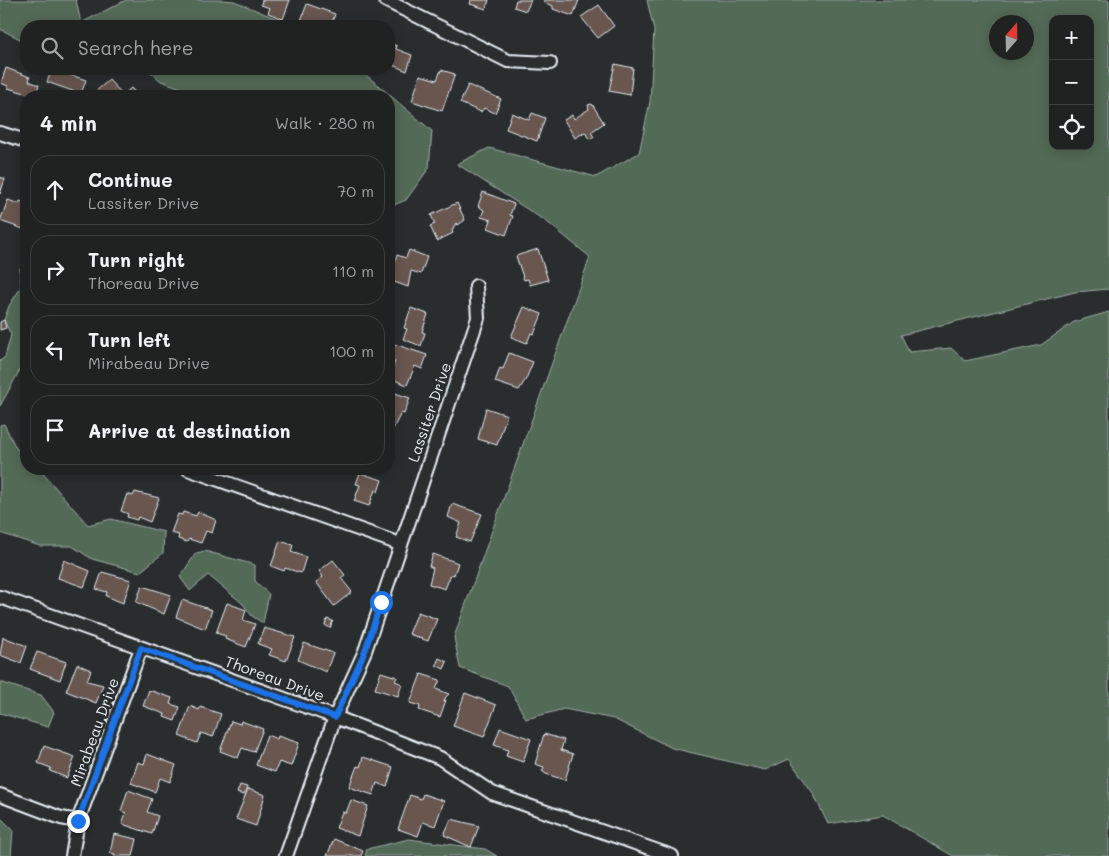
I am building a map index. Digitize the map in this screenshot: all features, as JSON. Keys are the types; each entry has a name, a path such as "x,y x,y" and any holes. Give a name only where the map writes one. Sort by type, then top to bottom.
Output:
{"street":[{"path":"385,0 508,61 550,63"},
{"path":"0,133 20,139"},
{"name":"Lassiter Drive","path":"286,856 335,717 365,651 478,318 476,286"},
{"path":"205,475 400,544"},
{"name":"Thoreau Drive","path":"0,598 335,717 440,758 492,793 672,856"},
{"name":"Mirabeau Drive","path":"72,856 78,821 141,648"},
{"path":"0,795 62,818 78,821"}],"green space":[{"path":"0,0 76,0 80,20 20,20 20,39 0,29"},
{"path":"126,0 234,1 280,20 87,20"},
{"path":"647,0 1109,0 1109,289 1075,292 901,335 909,352 951,348 965,361 1041,345 1074,322 1109,312 1109,856 953,856 883,815 828,824 813,793 789,759 765,770 672,748 614,719 564,709 526,719 508,686 460,668 454,637 590,257 547,222 457,164 489,148 596,177 639,153 650,102 654,30"},
{"path":"154,75 366,75 384,90 187,90 161,81"},
{"path":"395,100 432,131 429,168 406,200 395,205"},
{"path":"20,289 20,370 0,406 0,361 5,357 11,335 4,320 9,306"},
{"path":"4,424 16,448 20,452 20,475 44,475 88,525 111,519 164,532 163,553 140,572 92,559 72,546 40,546 0,533 0,425"},
{"path":"205,551 255,565 255,581 269,594 263,623 252,616 242,603 208,575 190,591 180,577 196,553"},
{"path":"0,682 41,695 54,712 48,727 0,713"},
{"path":"0,817 13,830 11,856 0,856"},
{"path":"409,839 485,849 497,856 365,856 367,849"}],"building":[{"path":"262,0 290,0 283,19 268,13 270,8 261,5"},
{"path":"471,0 489,0 486,9 470,4"},
{"path":"516,0 531,0 526,11 514,7"},
{"path":"544,0 579,0 573,16 553,9 553,6 543,2"},
{"path":"307,4 335,14 333,20 301,20"},
{"path":"599,5 614,26 598,38 581,17"},
{"path":"395,45 397,46 396,49 412,55 407,71 395,66"},
{"path":"615,64 633,68 630,95 609,91"},
{"path":"6,68 20,73 20,75 30,77 29,81 39,85 37,90 20,90 20,92 8,88 8,86 1,83"},
{"path":"441,70 455,74 442,111 412,101 420,75 437,80"},
{"path":"50,75 71,75 86,80 82,90 70,90 47,82"},
{"path":"109,80 118,90 97,90"},
{"path":"468,85 501,99 495,113 484,108 481,112 460,103"},
{"path":"592,104 604,123 591,132 594,137 589,139 585,132 575,138 564,120 572,115 574,119 589,109 588,105"},
{"path":"512,113 529,120 532,113 545,118 537,141 506,129"},
{"path":"0,177 5,179 0,194"},
{"path":"483,192 514,204 510,215 513,216 506,235 488,228 491,220 481,217 484,210 478,206"},
{"path":"8,200 19,204 20,201 20,228 0,221"},
{"path":"457,203 465,220 458,225 456,223 452,230 453,233 437,241 430,226 435,224 431,215"},
{"path":"538,249 548,280 530,285 528,279 524,280 516,256"},
{"path":"409,250 427,257 421,274 411,271 408,287 395,282 395,261 397,255 406,258"},
{"path":"524,307 542,314 534,334 531,333 527,343 511,337"},
{"path":"411,308 428,314 422,332 425,333 421,346 403,339 407,329 404,328"},
{"path":"4,320 6,328 0,330 0,322"},
{"path":"395,344 427,355 422,369 415,366 407,385 395,380"},
{"path":"509,353 533,362 519,390 495,382 500,368 503,369"},
{"path":"395,393 410,398 404,414 401,413 395,425"},
{"path":"486,408 507,415 497,445 478,439"},
{"path":"359,475 366,475 382,480 378,492 375,490 369,506 354,501 360,485 356,484"},
{"path":"135,492 159,498 150,522 138,517 137,520 127,517 128,514 121,511 127,494 133,496"},
{"path":"452,504 482,514 470,542 456,537 461,523 448,517"},
{"path":"183,512 196,516 198,512 216,520 212,533 206,531 201,543 189,539 187,542 178,539 179,535 171,533 178,514 182,515"},
{"path":"280,541 293,545 291,552 306,557 301,573 285,568 284,571 271,566"},
{"path":"433,554 458,563 454,575 451,574 445,589 429,584 433,568 429,566"},
{"path":"64,560 90,571 84,587 58,578"},
{"path":"333,560 345,575 341,578 352,592 334,606 316,582 323,577 319,571"},
{"path":"102,572 131,580 123,603 106,596 107,592 96,589"},
{"path":"142,586 171,595 164,614 136,602"},
{"path":"182,600 212,610 205,629 176,617"},
{"path":"227,603 246,610 243,620 255,624 246,647 225,639 226,636 216,633"},
{"path":"418,612 437,619 428,641 409,634"},
{"path":"327,619 333,621 330,628 325,625"},
{"path":"264,628 295,637 286,661 269,655 272,649 258,644"},
{"path":"3,637 27,646 21,663 0,655"},
{"path":"304,643 333,653 326,672 298,660"},
{"path":"37,652 66,662 60,680 30,669"},
{"path":"439,658 447,662 444,669 436,665"},
{"path":"77,664 91,670 87,681 103,685 96,703 66,691"},
{"path":"381,672 397,677 395,681 402,684 398,696 375,689"},
{"path":"421,674 440,680 436,689 449,694 445,698 440,717 419,710 420,706 410,703"},
{"path":"149,690 172,698 170,704 180,707 175,721 164,717 165,714 143,706"},
{"path":"465,693 496,705 484,737 453,726"},
{"path":"190,706 199,710 200,707 221,714 213,737 201,733 197,743 179,736"},
{"path":"231,721 240,724 241,721 263,729 254,752 242,748 238,758 220,751"},
{"path":"500,728 531,739 523,762 506,756 508,750 494,745"},
{"path":"544,734 564,740 561,750 573,754 565,780 546,774 542,771 544,767 535,764"},
{"path":"267,735 277,739 278,736 299,743 291,766 279,762 275,772 256,765"},
{"path":"44,746 75,757 67,778 50,771 51,768 38,763"},
{"path":"147,754 176,765 170,782 160,778 155,792 131,783 138,762 144,764"},
{"path":"363,757 393,767 387,787 377,783 373,795 349,787 357,766 360,767"},
{"path":"240,785 247,787 244,795 237,793"},
{"path":"248,789 265,795 256,826 236,819"},
{"path":"128,790 152,799 147,812 158,816 152,834 122,824 126,813 121,811"},
{"path":"423,794 444,801 435,826 423,822 418,836 398,829 410,795 421,799"},
{"path":"351,800 368,806 358,836 336,828 342,812 346,813"},
{"path":"451,819 479,826 471,847 444,835"},
{"path":"114,834 137,839 133,856 114,856 115,854 110,853"},
{"path":"334,839 363,851 361,856 327,856"}],"route":[{"path":"78,821 141,648 335,717 344,701 365,651 381,602"}]}
